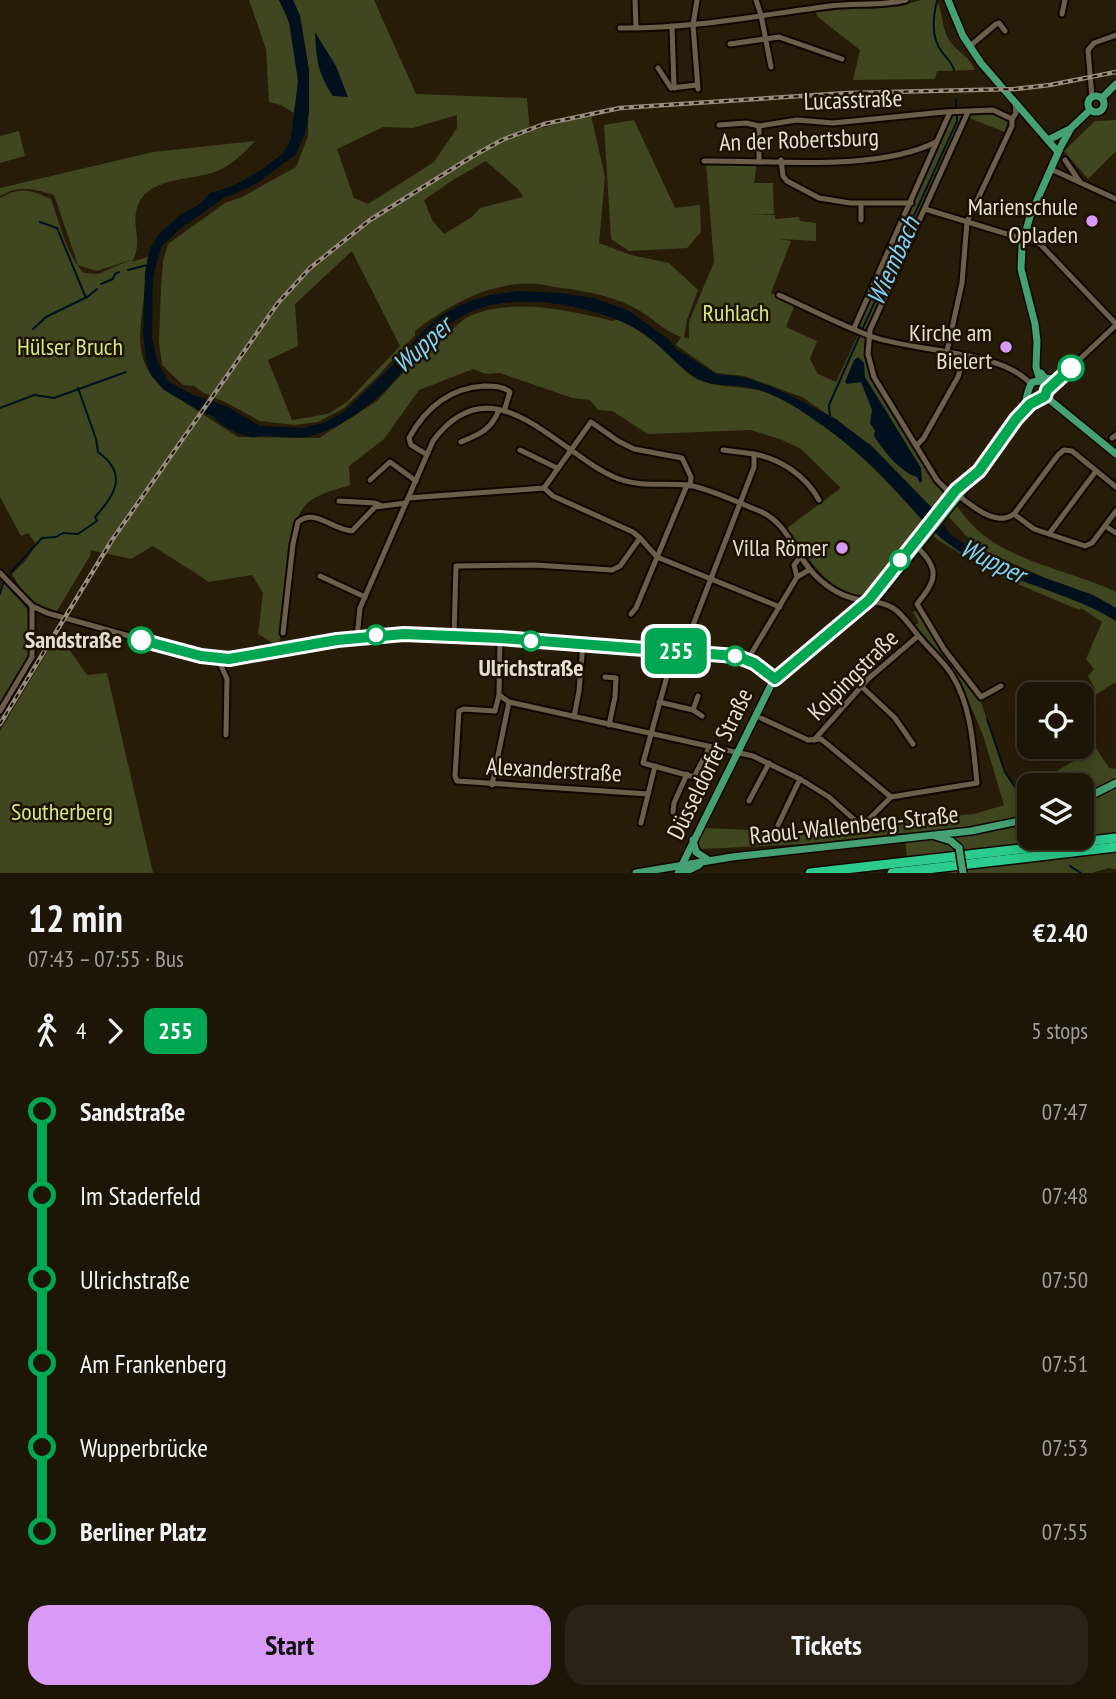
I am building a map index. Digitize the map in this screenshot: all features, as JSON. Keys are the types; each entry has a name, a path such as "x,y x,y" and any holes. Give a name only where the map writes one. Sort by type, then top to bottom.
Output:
{"highway":[{"path":"810,873 1116,838"},
{"path":"891,873 1116,848"}],"main road":[{"path":"947,0 970,46 989,74 1058,152"},
{"path":"1102,98 1116,84"},
{"path":"1090,110 1088,103 1092,97 1102,98"},
{"path":"1090,110 1102,110 1102,98"},
{"path":"1048,140 1071,128 1090,110"},
{"path":"1029,394 1036,399 1040,386 1035,324 1021,269 1024,239 1028,221 1071,128"},
{"path":"1048,140 1053,169"},
{"name":"Düsseldorfer Straße","path":"1016,419 1029,394 1040,386 1037,350"},
{"path":"1037,367 1045,378 1055,379"},
{"path":"1040,386 1116,453"},
{"name":"Düsseldorfer Straße","path":"678,873 735,754 775,679 869,600 880,594 942,511 974,476 1016,419 1036,399"},
{"path":"1094,794 1116,783"},
{"name":"Raoul-Wallenberg-Straße","path":"636,873 682,869 709,860 958,833 1017,822"},
{"path":"958,833 963,873"},
{"path":"932,835 951,841 959,848"},
{"path":"692,840 695,852 709,860"}],"street":[{"path":"635,0 636,28"},
{"path":"658,68 671,88 698,87 692,24 697,0"},
{"path":"756,0 771,67"},
{"path":"620,27 672,26 847,4 906,0"},
{"path":"1062,13 1065,0"},
{"path":"970,46 996,23 1005,31"},
{"path":"672,26 674,88"},
{"path":"1092,97 1088,50 1094,43 1116,35"},
{"path":"730,44 779,37 842,59"},
{"path":"947,351 963,273 967,222 1012,126 1016,113 1015,102"},
{"name":"Lucasstraße","path":"719,125 746,123 759,126 797,120 833,123 993,110 1012,119"},
{"path":"951,112 911,203 861,332 873,374 941,485 995,520 1014,514 1061,452 1072,451 1116,487"},
{"path":"861,332 925,209 966,112"},
{"path":"759,126 759,160"},
{"name":"An der Robertsburg","path":"704,161 816,162 864,159 897,154 936,142"},
{"path":"781,160 783,176 787,181 819,198 861,204 911,203"},
{"path":"1065,160 1070,174"},
{"path":"1053,169 1070,174 1080,182 1116,199"},
{"path":"861,204 861,220"},
{"path":"925,209 1040,244 1116,324 1065,374 1040,386"},
{"path":"779,295 861,332 939,352 968,355 1022,374 1040,386"},
{"path":"916,446 923,439 958,377 964,356"},
{"path":"1040,386 1065,374"},
{"path":"426,454 411,445 410,438 424,415 451,394 477,387 506,389 510,392 494,423 488,429 461,442"},
{"path":"357,637 359,613 365,597 426,454 441,430 452,419 477,409 502,410 539,425 592,465 626,481 646,485 689,486 759,510 773,519 789,536 809,570 821,581 851,598 856,604 855,612"},
{"path":"544,488 591,422 634,449 682,458 691,477 689,486 631,614"},
{"path":"520,450 557,468"},
{"path":"723,450 754,454 782,464 800,476 819,500"},
{"path":"683,651 753,472 754,454"},
{"path":"370,480 390,462 416,481"},
{"path":"1049,534 1096,471"},
{"path":"283,633 298,522 305,517 314,517 343,531 352,531 371,510 381,506 407,501 544,488 553,496 633,532 657,557 780,607"},
{"path":"339,501 375,503 381,506"},
{"path":"1014,514 1027,525 1085,546 1091,543 1116,511"},
{"path":"1105,526 1116,533"},
{"path":"454,636 456,566 535,565 612,570 620,566 640,538"},
{"path":"915,545 931,561 934,572 930,586 917,604 928,624 981,697 1001,686"},
{"path":"797,577 794,565 801,556"},
{"path":"748,659 797,577 809,570"},
{"path":"0,573 32,606 192,654 219,659 243,658 357,637 404,634 500,638 736,656 748,659 775,679"},
{"path":"320,576 365,597"},
{"path":"500,638 499,695 509,702 752,756 800,779 829,797 857,822 867,821 891,797 977,783 970,720 965,702 950,672 896,610 869,600 851,598"},
{"path":"0,711 32,657 32,606"},
{"name":"Kolpingstraße","path":"814,740 861,686 918,636"},
{"path":"573,717 579,691 583,644"},
{"path":"674,651 643,763 694,777 709,748"},
{"path":"219,659 227,679 226,735"},
{"path":"605,677 616,678 609,725"},
{"path":"861,686 895,718 913,744"},
{"name":"Alexanderstraße","path":"499,695 495,711 459,711 455,776 457,781 648,794"},
{"path":"693,710 698,696"},
{"path":"492,785 509,702"},
{"path":"659,702 693,710 702,716"},
{"path":"761,718 808,740 821,739 891,797"},
{"path":"750,801 769,763"},
{"path":"641,823 655,766"},
{"path":"673,813 674,803 687,774"},
{"path":"778,825 800,779"}],"green space":[{"path":"249,0 279,0 283,8 297,57 299,82 294,113 269,102 266,49"},
{"path":"293,0 374,0 416,94 527,98 530,131 591,115 605,177 599,243 631,255 669,263 698,290 687,320 684,337 689,339 689,322 714,262 706,163 757,164 754,183 773,183 774,214 751,215 775,215 775,219 799,217 800,221 816,223 816,241 780,239 791,241 771,293 795,304 786,327 817,341 810,359 818,374 836,382 858,335 867,339 865,357 868,364 946,494 934,510 871,445 802,397 744,376 716,373 676,345 681,337 638,309 622,302 583,291 541,284 520,284 488,290 442,312 415,331 415,335 376,378 344,408 318,422 294,425 260,421 194,386 183,385 162,365 159,342 163,262 168,244 225,203 242,197 296,167 308,136 309,70 300,16","holes":["457,115 457,128 434,162 368,204 354,198 337,149 383,127 413,128","486,161 518,189 523,197 480,208 472,217 444,234 432,220 424,200","352,251 400,346 347,402 328,414 292,420 268,360 298,346 295,304"]},
{"path":"921,0 937,0 949,39 975,70 937,71 935,79 853,80 860,50 815,12 896,7"},
{"path":"992,113 1008,121 1005,132 969,118 971,114"},
{"path":"962,114 964,117 869,328 864,329 858,324 951,116"},
{"name":"Ruhlach","path":"634,120 675,208 700,205 701,232 687,248 629,251 611,239 604,125"},
{"path":"1116,120 1116,151 1088,179 1064,151 1095,121"},
{"path":"19,131 25,156 0,163 0,136"},
{"name":"Hülser Bruch","path":"255,141 238,158 217,171 162,184 144,196 136,213 137,246 135,254 132,262 148,257 140,334 147,369 165,390 238,437 319,438 377,401 401,375 464,319 498,308 557,309 612,321 619,319 650,339 699,380 763,392 793,406 854,450 923,521 865,596 852,594 829,581 786,529 841,488 801,449 751,430 648,434 612,411 598,410 590,400 572,398 500,373 486,374 473,369 419,390 384,439 349,466 350,485 319,495 300,513 293,535 279,647 258,634 263,593 252,575 209,582 153,546 131,559 90,550 91,554 57,611 41,605 21,589 12,574 27,559 36,544 28,533 21,536 0,497 0,198 14,192 26,191 51,199 68,248 78,265 54,195 27,189 14,190 0,196 0,188 153,152","holes":["133,259 98,274 84,273 78,265 97,271"]},
{"path":"957,506 989,539 1008,551 1116,592 1116,608 1093,595 1045,578 989,553 972,542 948,516"},
{"path":"934,532 976,561 1071,599 1116,621 1116,682 1094,696 1094,682 1088,676 1094,669 1086,659 1102,622 1081,608 1072,607 994,574 932,535"},
{"path":"2,579 28,610 30,653 0,709 0,590"},
{"path":"917,610 980,699 1005,773 1017,792 1017,850 1094,850 1094,773 1053,773 1077,759 1094,759 1096,748 1109,768 1116,769 1116,870 1109,868 1092,873 909,873 904,833 803,844 703,849 697,846 704,828 779,831 833,827 974,814 1004,805 983,735 961,683 917,630 915,625 919,623 913,612"},
{"name":"Southerberg","path":"58,634 87,675 107,673 153,873 0,873 0,731"}],"water":[{"name":"Wupper","path":"279,0 293,0 300,16 309,70 309,112 305,134 296,154 256,184 224,198 181,228 162,246 153,281 152,338 157,361 168,381 191,394 228,407 260,426 303,428 326,422 345,411 399,359 421,333 440,316 462,304 490,295 518,291 594,298 629,311 668,339 676,349 716,374 742,377 773,387 836,419 872,447 933,509 950,534 965,544 1093,595 1116,608 1116,621 1078,602 998,572 960,552 929,526 859,454 790,404 756,389 701,380 646,335 611,317 591,311 525,302 487,306 472,311 446,327 367,406 346,421 308,436 245,436 164,390 151,375 146,361 143,332 145,272 150,249 158,235 180,215 200,204 210,193 233,186 284,153 291,138 298,81 289,22"},
{"path":"315,32 336,66 348,97 333,96 324,81 317,58"},
{"path":"858,357 864,363 865,377 921,468 920,483 917,477 893,460 874,436 875,431 870,423 872,410 861,382 845,382 854,360"}],"waterway":[{"name":"Wiembach","path":"937,1 934,20 936,40 954,70"},
{"name":"Wiembach","path":"956,99 956,109"},
{"name":"Wiembach","path":"862,330 957,121 957,114"},
{"path":"40,222 57,228 86,298 97,289"},
{"path":"128,270 147,265"},
{"path":"101,284 113,279 119,272"},
{"path":"33,329 46,317 85,298"},
{"name":"Wiembach","path":"830,417 829,405 860,335"},
{"path":"0,408 34,395 54,398 126,372"},
{"path":"10,573 42,538 56,537 63,533 78,534 97,521 95,517 109,500 116,484 113,468 98,452 78,388"},
{"path":"0,594 4,580"},
{"path":"987,719 1005,772 1017,790"},
{"path":"1070,866 1081,873"}],"railway":[{"path":"0,724 112,540 278,303 310,268 370,220 473,156 502,140 544,124 620,108 847,93 1015,89 1116,72"}],"bus line":[{"name":"255","path":"141,640 201,656 230,659 376,635 500,638 736,656 748,659 775,679 869,600 956,490 979,471 1016,419 1036,399 1045,396 1047,390 1071,368"}],"place":[{"name":"Marienschule Opladen","path":"1092,221"},
{"name":"Kirche am Bielert","path":"1006,347"},
{"name":"Villa Römer","path":"842,548"},
{"name":"Sandstraße","path":"141,640"},
{"name":"Ulrichstraße","path":"531,641"}]}
